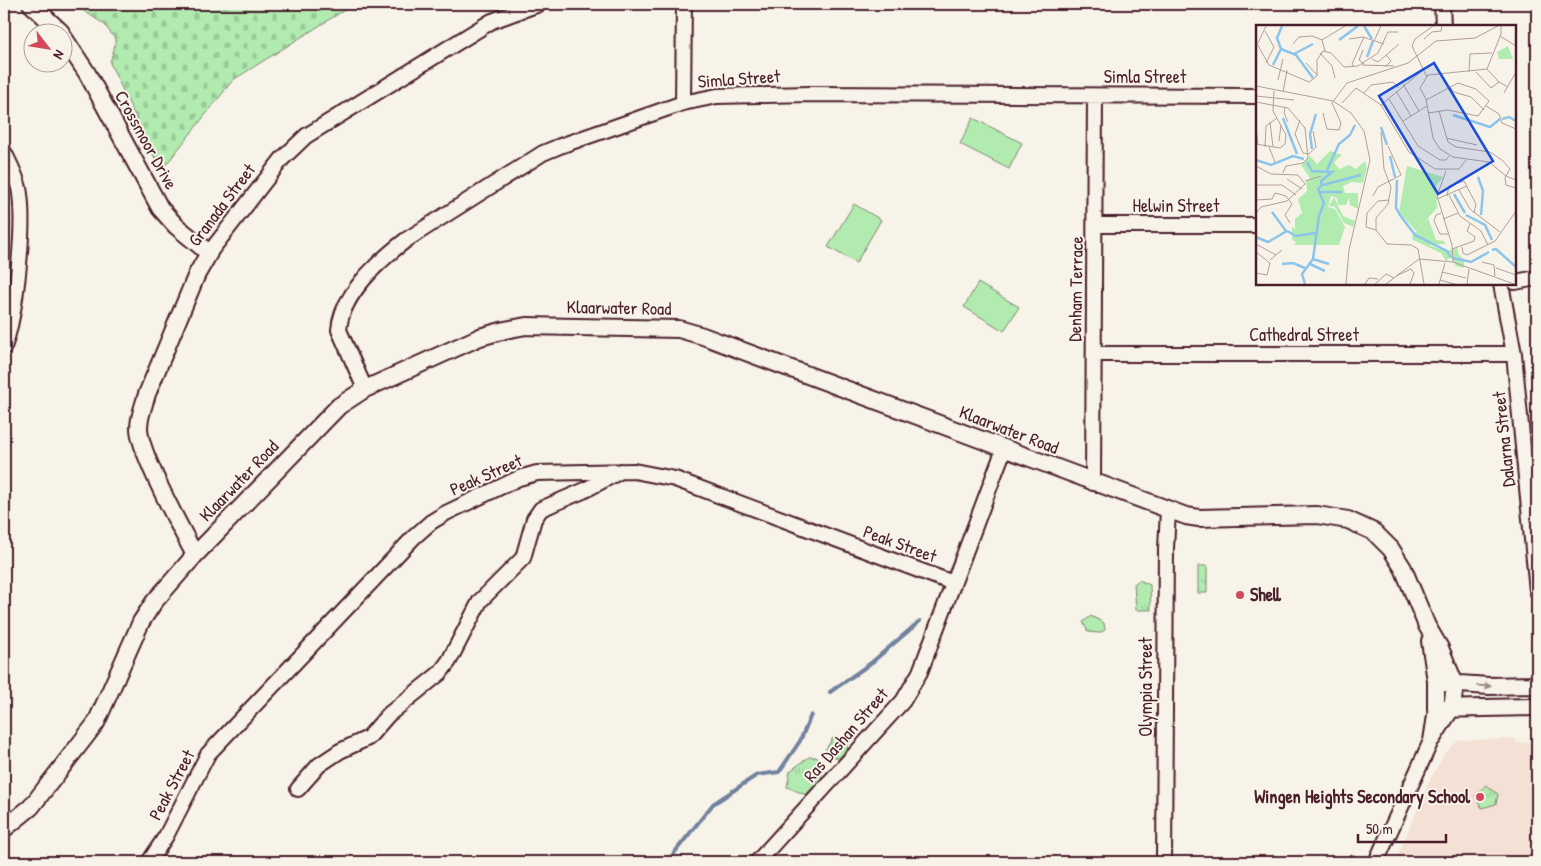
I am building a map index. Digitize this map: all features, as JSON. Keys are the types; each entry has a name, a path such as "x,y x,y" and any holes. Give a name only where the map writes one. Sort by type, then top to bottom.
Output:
{"street":[{"name":"Crossmoor Drive","path":"31,4 50,22"},
{"name":"Granada Street","path":"195,555 176,520 139,430 140,414 191,289 209,253 282,159 306,136 501,10 539,4"},
{"path":"684,4 684,103"},
{"path":"1442,4 1443,25"},
{"name":"Crossmoor Drive","path":"72,50 87,73 160,208 176,226 209,253"},
{"name":"Simla Street","path":"365,389 339,330 340,321 344,310 369,273 387,255 406,240 544,153 684,103 717,96 810,94 1256,96"},
{"name":"Denham Terrace","path":"1093,483 1094,96"},
{"path":"4,152 18,187 21,213 13,314 4,347"},
{"name":"Helwin Street","path":"1095,225 1256,225"},
{"path":"1516,282 1537,278"},
{"name":"Dalarna Street","path":"1506,285 1537,591"},
{"name":"Klaarwater Road","path":"4,829 31,807 96,723 141,622 160,595 195,555 339,406 365,389 480,337 526,326 665,327 703,336 1168,511 1199,518 1317,514 1362,525 1391,549 1399,562 1427,626 1440,648 1454,684 1452,709"},
{"name":"Cathedral Street","path":"1094,354 1514,354"},
{"name":"Ras Dashan Street","path":"757,862 903,701 920,672 1004,449"},
{"path":"298,789 319,765 340,751 368,738 388,715 440,673 449,661 480,601 523,558 534,519 541,509 583,491 621,470"},
{"name":"Peak Street","path":"149,862 166,836 208,754 414,537 431,522 519,478 537,473 621,470 675,480 953,583"},
{"name":"Olympia Street","path":"1164,862 1166,548 1168,511"},
{"path":"176,520 200,535 220,530"},
{"name":"Klaarwater Road","path":"1427,626 1436,681 1436,709"},
{"path":"1436,681 1489,686 1537,685"},
{"path":"1431,741 1436,709 1537,707"},
{"path":"1376,862 1431,741 1452,709"}],"shaded area":[{"name":"Wingen Heights Secondary School","path":"1516,739 1516,743 1537,742 1537,862 1395,862 1430,780 1445,753 1459,740"}],"green space":[{"path":"73,4 354,4 233,80 161,171 110,63 116,40 104,24"},
{"path":"973,118 1022,143 1009,169 960,144"},
{"path":"854,204 881,220 856,263 828,247"},
{"path":"978,283 1019,307 1004,331 964,307"},
{"path":"1198,566 1207,566 1207,593 1198,593"},
{"path":"1139,580 1150,585 1151,610 1136,610 1134,584"},
{"path":"1091,616 1104,623 1105,630 1099,633 1088,632 1083,622"},
{"path":"833,738 845,740 848,748 839,758 830,756 825,750"},
{"path":"809,757 816,757 825,764 821,778 806,795 787,787 790,771"},
{"path":"1486,785 1498,794 1496,804 1482,808 1475,796"}],"waterway":[{"path":"830,692 871,663 920,621"},
{"path":"667,862 713,804 757,775 779,772 800,741 811,715"}],"place":[{"name":"Shell","path":"1240,595"},
{"name":"Wingen Heights Secondary School","path":"1480,797"}]}
